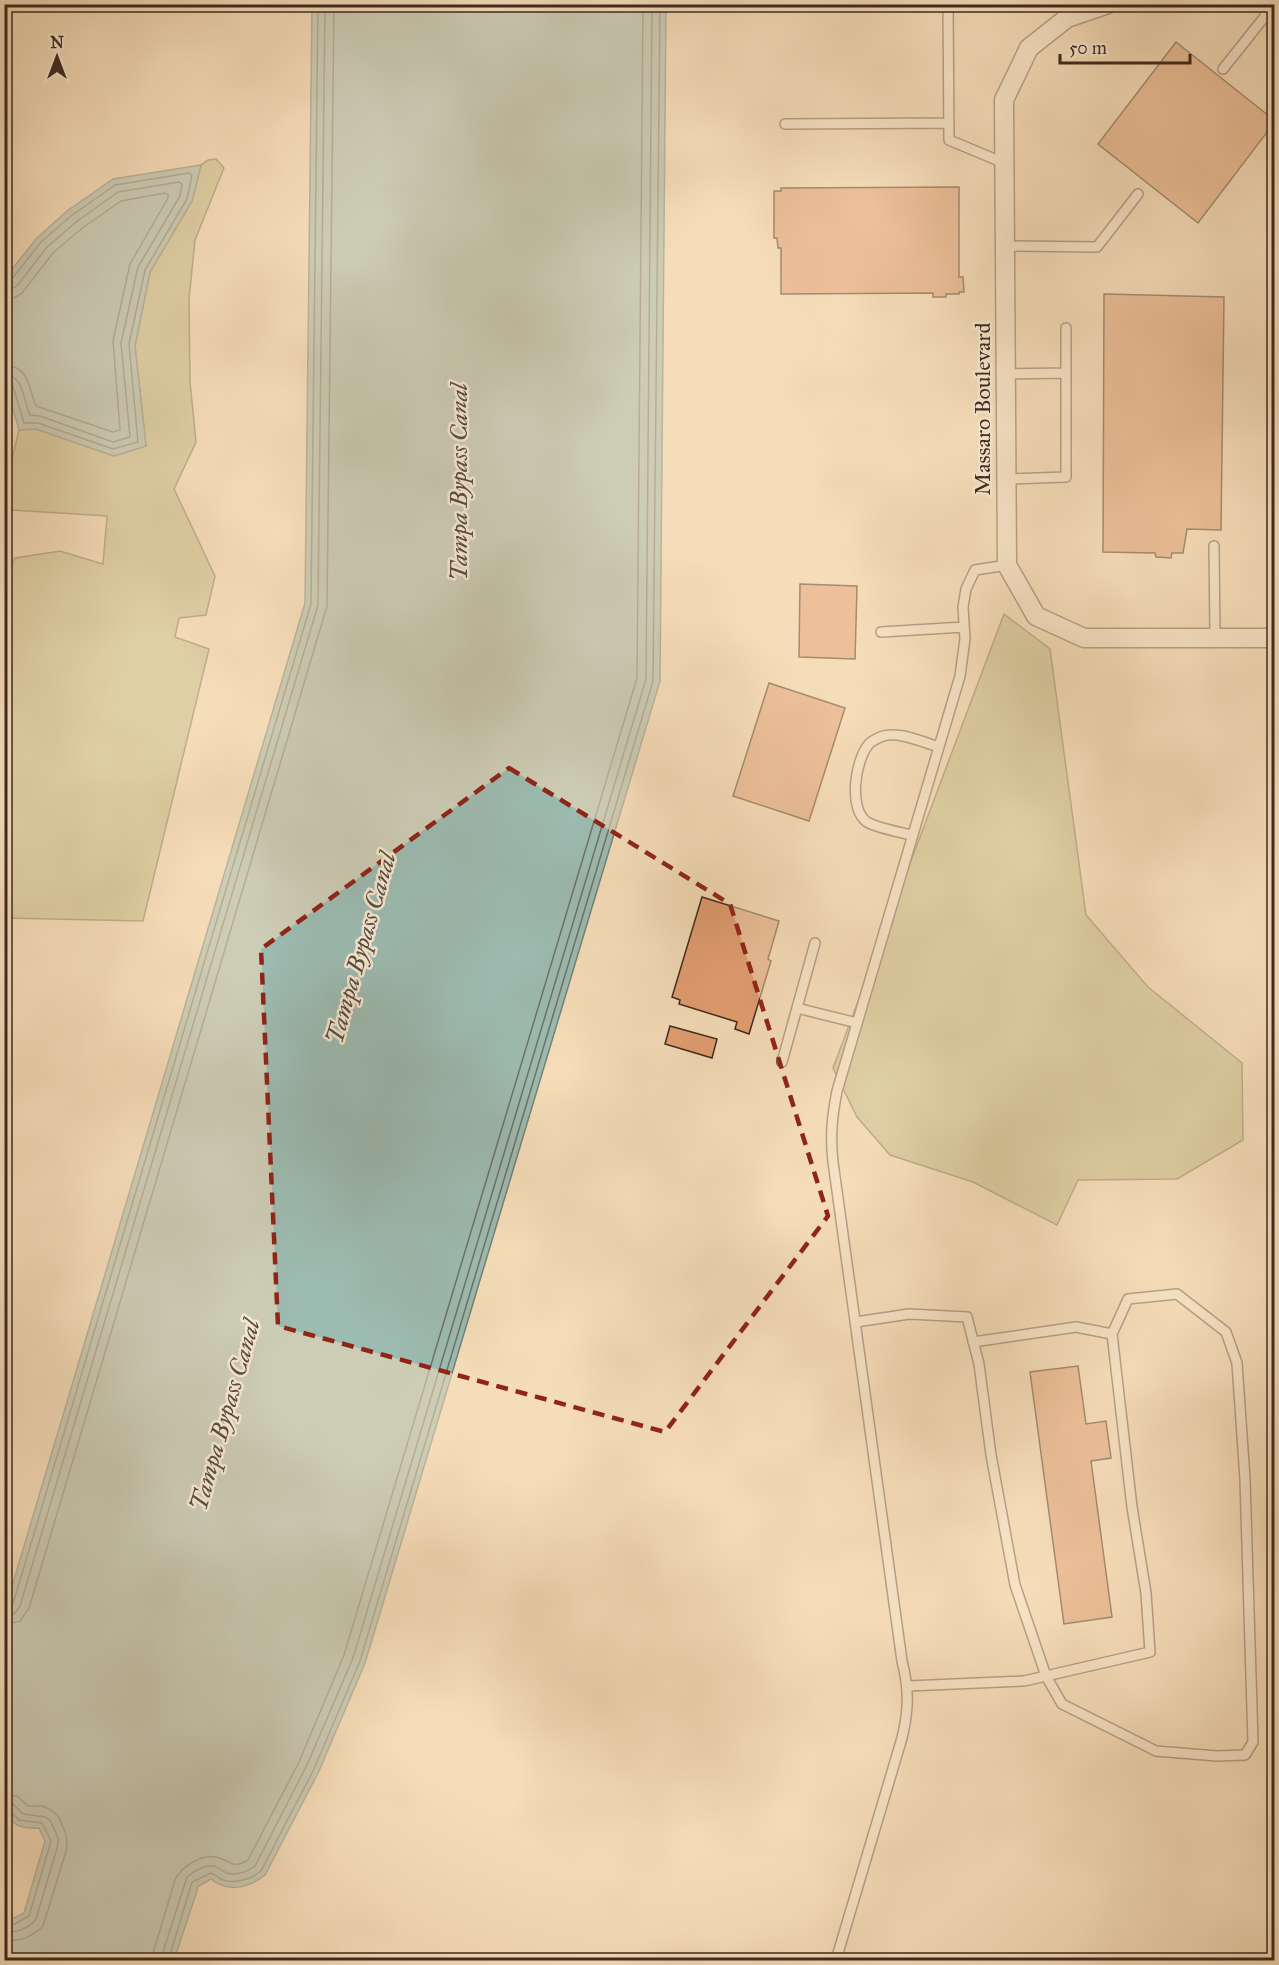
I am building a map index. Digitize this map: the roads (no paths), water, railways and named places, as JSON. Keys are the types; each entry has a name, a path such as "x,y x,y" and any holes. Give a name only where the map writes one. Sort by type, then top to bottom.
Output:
{"street":[{"name":"Massaro Boulevard","path":"1108,4 1067,18 1029,48 1004,100 1007,565 1036,616 1084,638 1275,638"}],"lane":[{"path":"948,4 949,140 1005,163"},
{"path":"1223,69 1266,15 1262,4"},
{"path":"785,124 949,123"},
{"path":"1005,246 1096,248 1138,194"},
{"path":"1006,478 1065,477 1066,328"},
{"path":"1006,374 1066,373"},
{"path":"1214,546 1215,639"},
{"path":"836,1960 902,1737 906,1719 908,1686 902,1661 830,1136 837,1091 960,676 965,639 963,607 966,589 975,570 1007,565"},
{"path":"881,632 964,627"},
{"path":"911,836 868,823 861,815 855,792 863,755 869,743 883,736 900,736 939,747"},
{"path":"782,1062 816,943"},
{"path":"797,1008 857,1023"},
{"path":"856,1322 909,1314 967,1317 979,1364 991,1455 1015,1585 1046,1676 1062,1704 1156,1751 1217,1756 1245,1755 1253,1742 1245,1479 1237,1363 1226,1332 1177,1294 1128,1299 1112,1334 1132,1507 1146,1593 1150,1652 1046,1676 1024,1681 908,1686"},
{"path":"973,1342 1076,1327 1112,1334"}],"water":[{"name":"Tampa Bypass Canal","path":"312,5 666,5 660,681 365,1663 319,1771 265,1875 245,1886 224,1886 211,1879 197,1887 175,1957 178,1960 5,1960 5,1915 12,1919 24,1913 45,1841 39,1828 19,1826 5,1814 5,1610 305,603"},
{"path":"201,165 192,201 150,272 135,346 146,446 114,456 36,429 19,430 7,388 5,360 4,298 8,274 37,238 67,211 113,179"}]}
